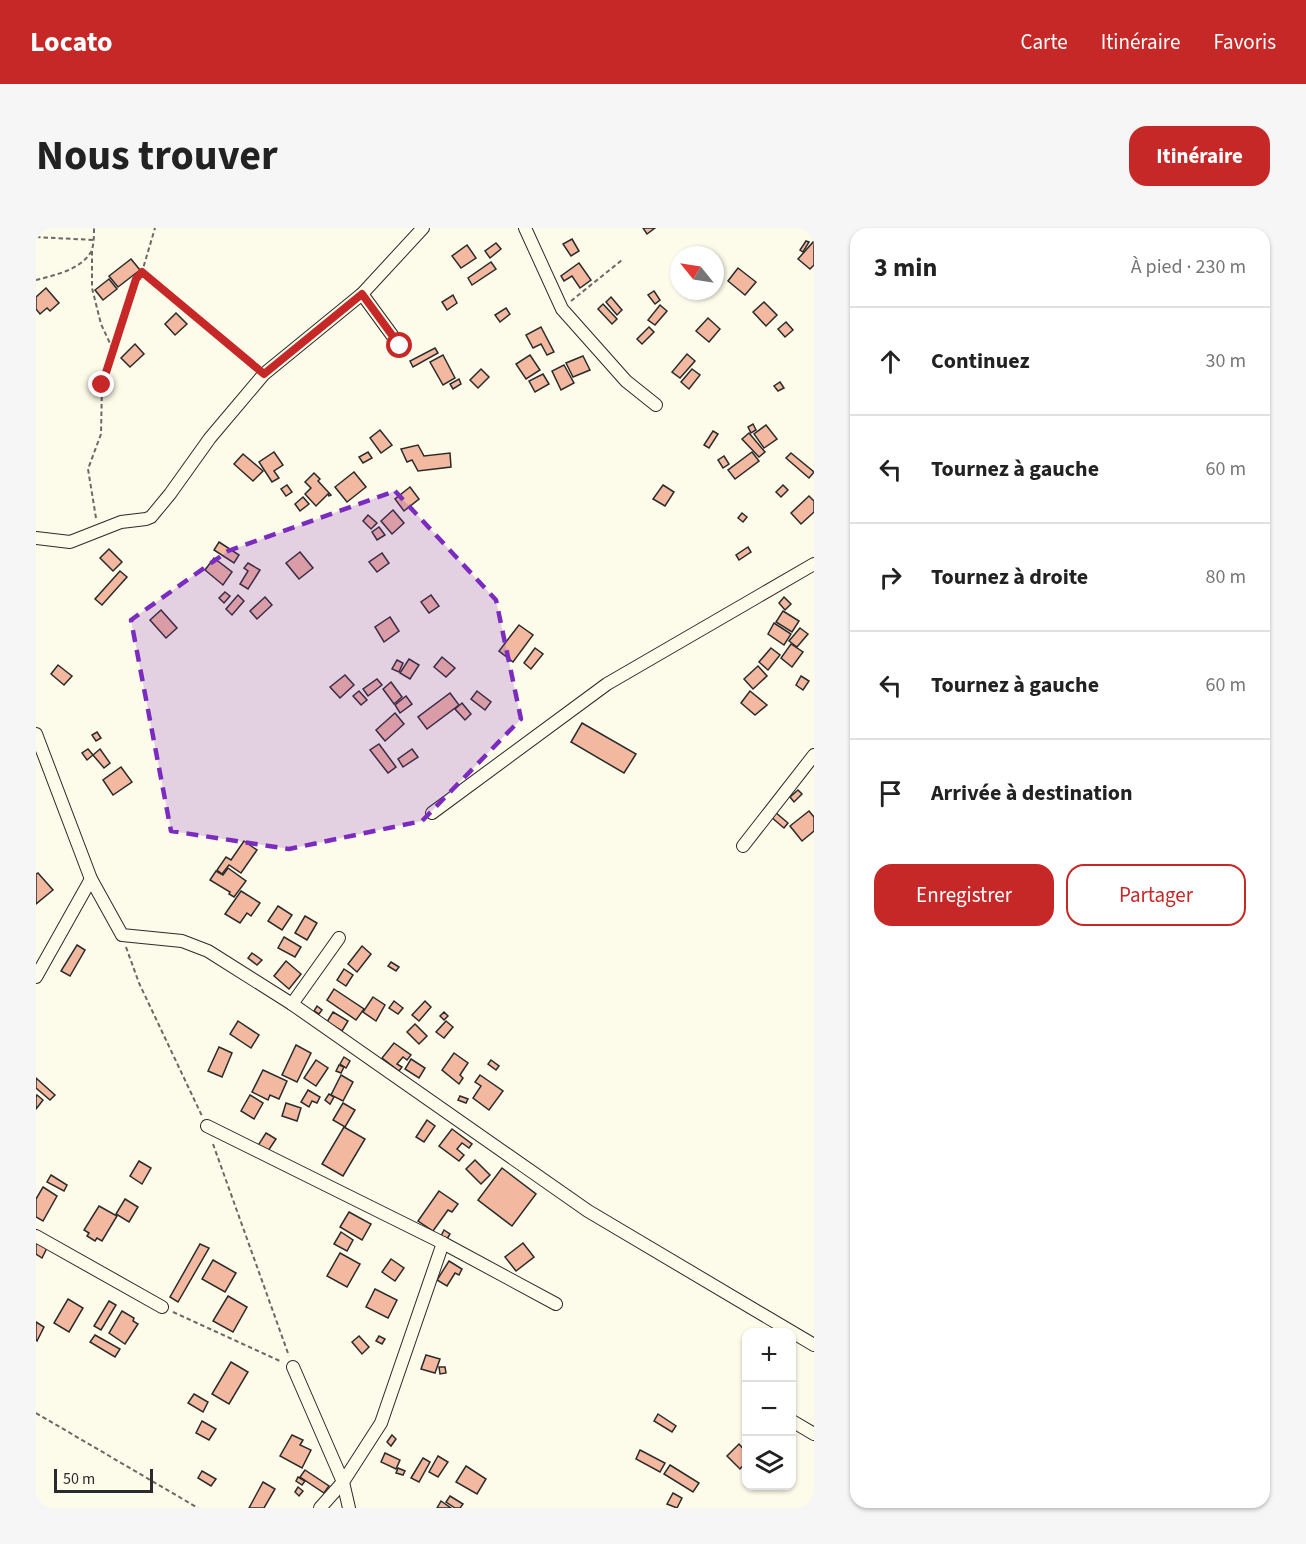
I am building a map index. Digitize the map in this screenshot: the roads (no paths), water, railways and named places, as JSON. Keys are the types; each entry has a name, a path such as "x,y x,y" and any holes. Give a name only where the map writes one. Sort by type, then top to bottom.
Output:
{"street":[{"path":"36,538 70,542 121,522 151,517 210,438 264,374 362,294 423,228"},
{"path":"525,228 562,309 626,381 656,405"},
{"path":"362,294 400,346"},
{"path":"432,813 607,684 814,564"},
{"path":"36,734 91,879 122,935 182,941 195,945 292,1004 588,1211 814,1345"},
{"path":"743,846 814,755"},
{"path":"36,977 91,879"},
{"path":"292,1004 339,938"},
{"path":"207,1126 443,1243 556,1304"},
{"path":"36,1236 162,1307"},
{"path":"320,1508 343,1482 381,1423 443,1243"},
{"path":"293,1367 343,1482 349,1508"},
{"path":"796,1423 814,1434"}]}
